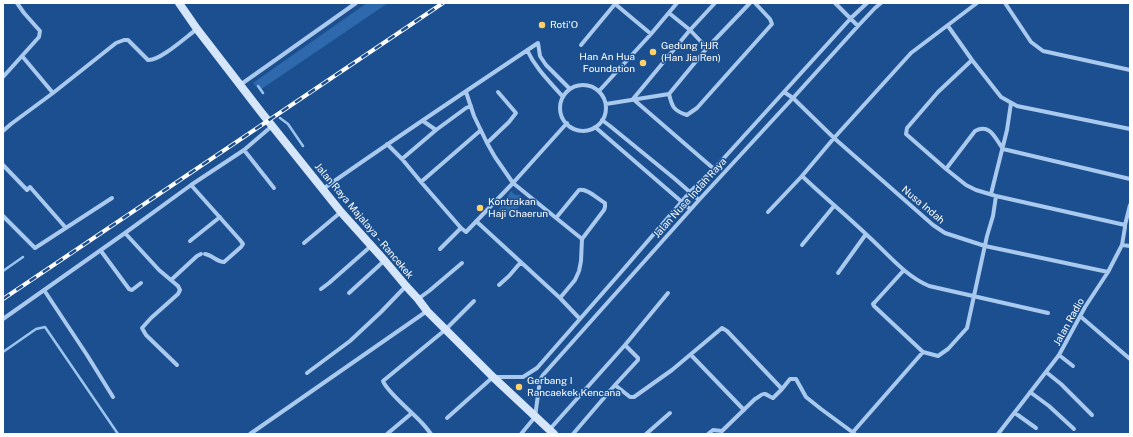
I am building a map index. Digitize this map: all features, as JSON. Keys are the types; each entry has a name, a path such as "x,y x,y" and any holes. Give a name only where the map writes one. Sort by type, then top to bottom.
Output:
{"main road":[{"name":"Jalan Raya Majalaya - Rancekek","path":"179,3 239,85 341,212 427,311 493,377 552,432"}],"street":[{"path":"3,77 39,37 40,31 17,3"},
{"path":"239,85 356,3"},
{"path":"598,90 651,34 677,3"},
{"path":"633,99 690,30 715,3"},
{"path":"606,104 668,94 750,3"},
{"path":"668,94 670,103 677,112 687,115 697,108 772,24 770,19 755,3"},
{"path":"835,3 858,26"},
{"name":"Jalan Nusa Indah Raya","path":"493,377 523,377 537,368 690,192 714,169 850,18 867,3"},
{"name":"Jalan Nusa Indah Raya","path":"535,417 540,380 543,376 698,200 881,3"},
{"path":"768,212 802,176 834,138 911,53 977,3"},
{"path":"1005,3 1031,42 1043,51 1130,70"},
{"path":"581,45 615,4 651,34"},
{"path":"669,13 690,30 708,48"},
{"path":"948,26 1001,97 1011,103 1018,106 1130,129"},
{"path":"3,131 116,43 128,40 148,60 153,60 171,49 197,29"},
{"path":"323,189 387,144 538,43 540,56 546,66 570,89"},
{"path":"527,50 539,71 563,97"},
{"path":"22,56 53,93"},
{"path":"972,60 938,92 907,129 906,134 946,169 966,185 976,190 996,196 1125,225"},
{"path":"584,85 592,86 598,90 603,97 606,104 606,112 602,120 595,127 591,129 578,130 566,123 563,118 561,105 563,97 570,89 584,85"},
{"path":"466,92 474,116 487,142 513,183 582,239"},
{"path":"487,142 509,122 516,113 498,92"},
{"name":"Nusa Indah","path":"784,92 793,98 834,138 933,225 945,233 986,246 1108,272"},
{"path":"633,99 714,169"},
{"path":"991,194 1003,149 1011,103"},
{"path":"402,159 436,130 471,106"},
{"path":"602,120 698,200"},
{"path":"423,121 436,130"},
{"path":"387,144 466,232 513,183 566,123"},
{"path":"3,319 191,185 244,150 272,126"},
{"path":"595,127 690,209"},
{"path":"946,169 975,131 982,128 989,130 1003,149 1130,179"},
{"path":"421,182 482,130"},
{"path":"244,150 274,188"},
{"path":"3,165 27,190 30,187 66,228"},
{"path":"802,176 904,270 921,283 1048,313"},
{"path":"171,280 197,256 203,254 222,262 226,261 243,244 191,185"},
{"path":"556,218 579,190 582,189 605,203 604,210 582,239 581,261 575,280 560,298"},
{"path":"904,270 873,304 923,352 938,356 948,350 967,328 993,216 996,196"},
{"path":"3,216 35,248 112,198"},
{"name":"Jalan Radio","path":"998,434 1059,355 1085,307 1108,272 1122,245 1130,205"},
{"path":"802,244 834,206"},
{"path":"304,243 341,212"},
{"path":"190,241 220,217"},
{"path":"476,221 560,298 580,319"},
{"path":"440,249 461,228"},
{"path":"125,233 159,270 178,286 180,290 180,292 142,328 146,335 177,365"},
{"path":"838,273 866,234"},
{"path":"1122,245 1130,246"},
{"path":"321,289 371,246"},
{"path":"101,250 129,289 132,290 141,283"},
{"path":"349,293 385,261"},
{"path":"499,285 521,262"},
{"path":"418,299 462,263"},
{"path":"622,271 630,278"},
{"path":"307,373 350,341 406,286"},
{"path":"44,290 113,397"},
{"path":"552,432 668,293"},
{"path":"432,434 385,385 384,381 445,330 474,301"},
{"path":"250,434 427,311"},
{"path":"1080,316 1130,359"},
{"path":"615,385 632,398 672,370 723,328 758,362 782,389"},
{"path":"573,434 638,358 625,344"},
{"path":"708,434 713,430 722,431 755,399 763,394 773,398 790,379 796,379 806,397 854,433 923,352"},
{"path":"691,355 744,410"},
{"path":"1059,355 1073,366"},
{"path":"1046,372 1061,384 1092,415"},
{"path":"447,418 493,377"},
{"path":"1030,392 1049,406 1074,429"},
{"path":"387,434 412,413"},
{"path":"646,434 670,413"},
{"path":"1015,413 1036,428"},
{"path":"521,434 535,417"}],"shaded area":[{"path":"367,3 388,3 260,90 253,83"},
{"path":"511,191 515,195 521,195 519,198 520,205 514,214 511,210 506,213 505,217 498,211"}],"waterway":[{"path":"258,86 263,93"},
{"path":"280,118 288,124 303,146"},
{"path":"3,271 23,257"},
{"path":"3,352 36,329 45,327 118,434"}],"railway":[{"path":"3,299 443,3"}],"place":[{"name":"Roti'O","path":"542,25"},
{"name":"Gedung HJR (Han Jia Ren)","path":"653,52"},
{"name":"Han An Hua Foundation","path":"643,63"},
{"name":"Kontrakan Haji Chaerun","path":"480,208"},
{"name":"Gerbang I Rancaekek Kencana","path":"519,387"}]}
